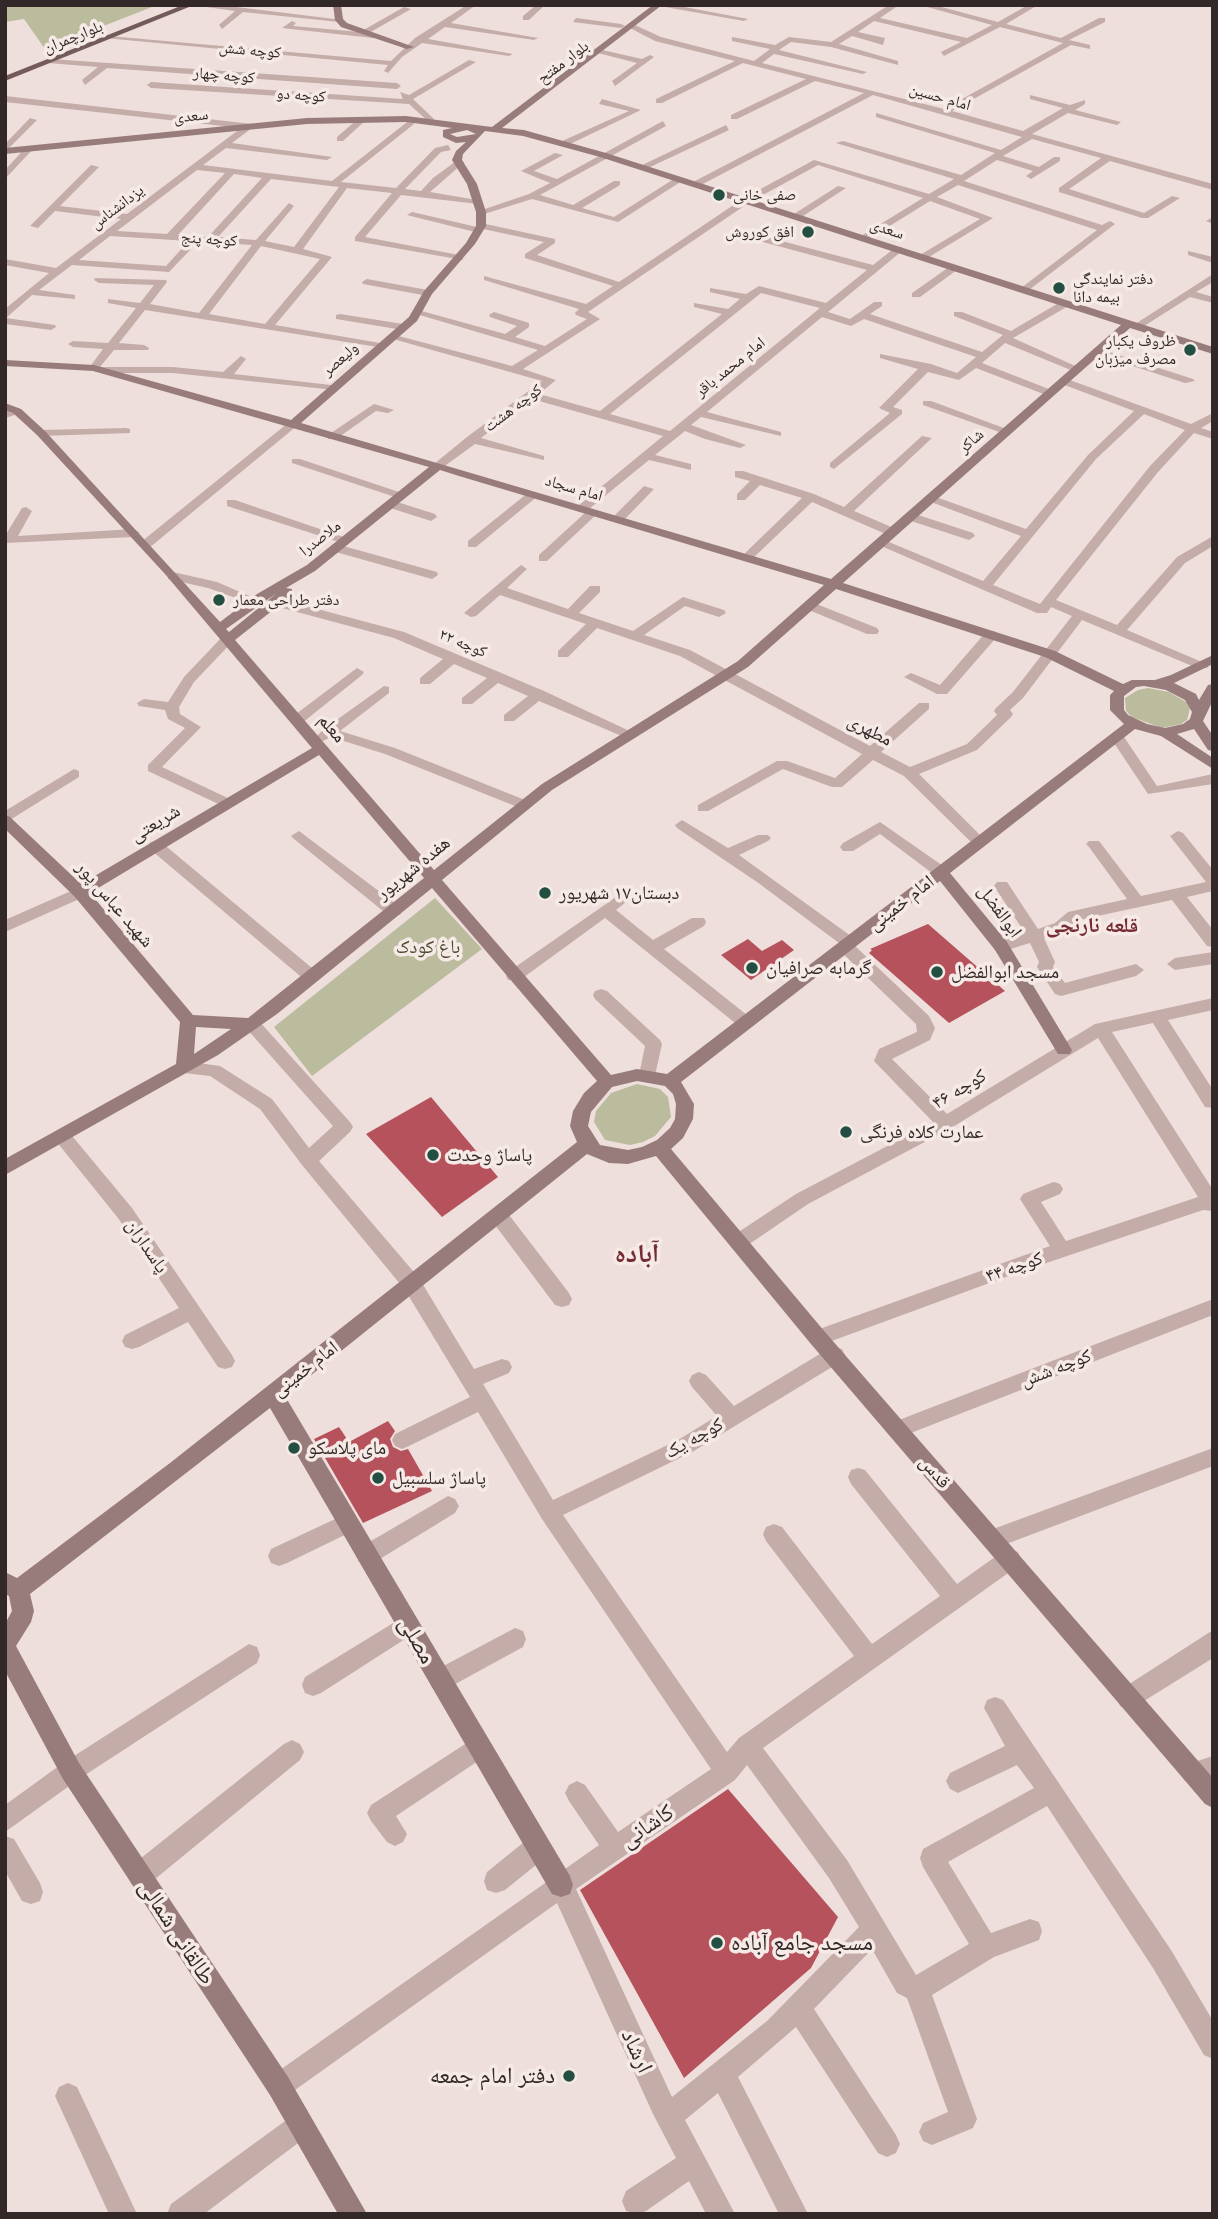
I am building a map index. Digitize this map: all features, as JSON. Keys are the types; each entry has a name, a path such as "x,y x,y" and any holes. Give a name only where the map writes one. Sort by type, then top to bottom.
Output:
{"main road":[{"name":"بلوارچمران","path":"5,70 170,5"},
{"name":"بلوارچمران","path":"5,79 190,5"}],"street":[{"path":"197,5 339,20"},
{"path":"337,5 339,20 344,25 410,47"},
{"path":"431,121 409,101 388,73 391,63 418,40 472,5"},
{"path":"526,18 541,5"},
{"name":"بلوار مفتح","path":"448,141 448,130 499,119 648,5"},
{"path":"658,5 744,19"},
{"name":"بلوار مفتح","path":"477,137 498,128 620,37 658,5"},
{"path":"832,45 895,5"},
{"path":"924,5 1087,47"},
{"path":"958,14 977,5"},
{"path":"944,54 1034,5"},
{"path":"292,23 286,28 369,35 407,9"},
{"path":"222,27 241,10"},
{"path":"587,15 573,23 621,26"},
{"path":"874,19 969,40"},
{"path":"944,112 1102,20"},
{"path":"912,27 923,22"},
{"path":"442,24 534,38"},
{"path":"632,27 658,39"},
{"path":"851,33 882,40 880,43"},
{"path":"620,37 658,39"},
{"name":"کوچه شش","path":"109,38 391,63"},
{"name":"امام حسین","path":"658,39 944,112 1213,187"},
{"path":"735,39 863,72 840,85"},
{"path":"756,63 789,39 832,45 895,63"},
{"path":"418,40 509,54"},
{"path":"601,51 647,60 615,83"},
{"path":"659,101 743,60"},
{"name":"کوچه چهار","path":"51,61 397,86"},
{"path":"409,101 472,62"},
{"path":"85,82 105,65"},
{"path":"734,117 814,78"},
{"name":"کوچه دو","path":"151,85 409,101"},
{"path":"696,184 871,93"},
{"path":"1033,97 1116,122"},
{"path":"5,99 249,126"},
{"path":"409,101 414,121 448,141 472,184 479,207 480,228"},
{"path":"563,144 636,110 602,102"},
{"path":"864,238 1082,102"},
{"path":"879,115 1040,170"},
{"name":"سعدی","path":"5,150 249,126 381,119 414,121"},
{"path":"5,150 33,120"},
{"path":"340,139 362,120"},
{"path":"333,184 414,121 431,121 481,131 458,153 458,161 423,195"},
{"path":"195,167 423,195 479,207 532,196 663,124"},
{"name":"یزدانشناس","path":"5,315 28,294 249,126"},
{"name":"سعدی","path":"466,127 498,128 603,155 1213,351"},
{"path":"643,167 726,128"},
{"name":"سعدی","path":"448,141 512,135 550,140"},
{"path":"448,141 397,192 358,239 459,258"},
{"path":"854,147 864,141"},
{"path":"840,143 1104,229"},
{"path":"224,145 327,157"},
{"path":"5,176 30,148"},
{"path":"557,182 526,171 558,155"},
{"path":"1108,158 1062,190 1145,216 1175,198"},
{"path":"1027,178 1057,159"},
{"path":"488,278 587,309 747,200 817,162 988,218 924,257"},
{"path":"35,226 94,167"},
{"path":"170,237 232,171"},
{"path":"210,240 269,176"},
{"path":"532,196 615,220 680,179"},
{"path":"575,208 617,183"},
{"path":"297,250 345,185"},
{"path":"797,216 841,188"},
{"path":"268,327 327,257 258,243 289,206"},
{"path":"54,208 130,217"},
{"path":"1025,290 1126,210"},
{"path":"412,215 552,241 529,256 622,286"},
{"name":"ولیعصر","path":"145,545 292,425 418,313 428,293 459,258 480,228"},
{"name":"کوچه پنج","path":"108,233 258,243"},
{"path":"751,236 875,268"},
{"name":"کوچه پنج","path":"202,316 258,243"},
{"path":"71,262 169,269 189,246"},
{"name":"امام محمد باقر","path":"587,510 671,435 899,249"},
{"path":"1191,253 1213,260"},
{"path":"5,262 58,271"},
{"path":"916,295 956,267"},
{"path":"1133,325 1213,277"},
{"path":"99,280 162,282 110,346 99,369 173,370 331,388"},
{"path":"367,282 428,293"},
{"path":"603,414 760,289 824,310 851,323 878,304"},
{"path":"714,290 748,298"},
{"path":"5,292 72,297"},
{"path":"1188,293 1213,300"},
{"path":"112,301 380,346"},
{"path":"884,356 959,377 1008,337 1066,303"},
{"path":"698,305 731,313"},
{"name":"کوچه هشت","path":"514,370 595,319 580,313 587,309"},
{"path":"418,313 549,350"},
{"path":"958,314 1077,369"},
{"path":"494,315 525,325 507,338"},
{"path":"862,315 978,360 1050,393"},
{"path":"340,317 403,327"},
{"path":"5,321 51,327"},
{"name":"شاکر","path":"835,583 1063,381 1133,325"},
{"path":"391,337 514,370"},
{"path":"73,344 144,348"},
{"path":"1097,352 1189,381"},
{"path":"226,376 240,359"},
{"name":"امام سجاد","path":"5,363 99,369 438,466 835,583 1050,654 1122,689"},
{"path":"834,465 898,412 885,408 927,366"},
{"name":"کوچه هشت","path":"438,466 550,380 514,370"},
{"path":"1063,381 1213,436"},
{"name":"معلم","path":"5,392 17,404 9,411 41,433 173,576 607,1082"},
{"path":"531,395 671,435"},
{"path":"927,403 1006,432"},
{"path":"332,437 374,407 388,410"},
{"path":"986,586 1092,457 1142,410"},
{"path":"699,413 778,434"},
{"path":"1045,606 1154,469 1193,428 1213,416"},
{"path":"684,426 735,443 715,453"},
{"path":"41,433 126,430"},
{"path":"846,512 926,438"},
{"path":"471,439 540,458"},
{"path":"646,456 687,467"},
{"path":"296,461 402,495"},
{"name":"ملاصدرا","path":"222,634 256,601 312,568 438,466"},
{"path":"739,474 810,498 892,531"},
{"path":"741,497 758,480"},
{"path":"618,519 648,489"},
{"path":"472,544 533,495"},
{"path":"747,557 810,498"},
{"path":"929,499 1028,534"},
{"path":"231,503 432,575"},
{"path":"390,504 431,517"},
{"path":"543,558 587,510"},
{"path":"26,511 9,540 134,533"},
{"path":"909,516 969,536"},
{"path":"1121,629 1181,560 1213,540"},
{"path":"880,542 986,586 1045,606 1080,614 1207,662"},
{"path":"227,803 153,768 194,726 173,716 172,707 222,634 276,602 312,568"},
{"path":"471,613 521,569"},
{"path":"173,576 212,585 256,601"},
{"name":"هفده شهریور","path":"5,1168 184,1067 252,1024 547,787 743,664 835,583"},
{"path":"571,614 595,589"},
{"name":"مطهری","path":"499,590 685,653 909,773 979,842"},
{"path":"634,636 682,601 719,613"},
{"name":"کوچه ۲۲","path":"276,602 399,635 629,734"},
{"path":"809,606 872,631"},
{"path":"909,773 972,747 1006,714 1000,711 1018,695 1080,614"},
{"path":"563,654 595,622"},
{"path":"911,677 942,691 991,635"},
{"path":"425,681 453,658"},
{"path":"1207,662 1176,678 1157,683 1132,684 1122,689 1115,702 1117,710 1133,724 1165,732 1178,731 1197,717 1211,692"},
{"path":"297,720 357,672"},
{"path":"467,701 498,676"},
{"path":"1157,683 1182,690 1191,697 1197,717 1213,747"},
{"path":"319,745 329,732 384,690"},
{"path":"509,718 539,694"},
{"path":"144,703 172,707"},
{"path":"703,808 782,764 837,784 923,706"},
{"name":"امام خمینی","path":"670,1081 1133,724"},
{"path":"329,732 390,751 524,805"},
{"path":"1165,732 1213,765"},
{"path":"1116,737 1153,790 1213,779"},
{"name":"شریعتی","path":"5,927 80,892 319,745"},
{"path":"5,819 74,774"},
{"name":"شهید عباس پور","path":"5,819 80,892 188,1021"},
{"path":"682,825 847,944 923,1020 927,1028 924,1036 884,1053 883,1061 945,1123"},
{"path":"848,847 880,827 941,872"},
{"path":"299,836 394,911"},
{"path":"1178,836 1213,881"},
{"path":"727,855 763,838"},
{"path":"1094,844 1138,902"},
{"path":"156,846 312,977"},
{"name":"ابوالفضل","path":"941,872 1001,946 1064,1050"},
{"path":"1002,886 1035,936 1047,962 1045,967 1061,990 1136,970"},
{"path":"1001,946 1061,927 1074,916 1213,886"},
{"path":"514,976 629,892"},
{"path":"1176,894 1213,942"},
{"path":"605,909 746,1023"},
{"path":"654,947 698,922"},
{"path":"1175,964 1213,958"},
{"path":"601,995 654,1044 648,1075"},
{"name":"کوچه ۴۶","path":"738,1242 802,1199 945,1123 1101,1028 1213,1004"},
{"path":"1157,1016 1211,1101"},
{"path":"308,1160 344,1127 252,1024 188,1021 184,1067 214,1070 266,1104 308,1160 412,1284 549,1512 727,1772"},
{"path":"1101,1028 1212,1204"},
{"path":"637,1074 648,1075 670,1081 680,1091 685,1104 684,1119 677,1133 659,1147 628,1157 609,1156 594,1150 579,1126 582,1111 607,1082 637,1074"},
{"name":"پاسداران","path":"62,1136 125,1213 225,1361"},
{"name":"امام خمینی","path":"11,1586 273,1394 588,1143"},
{"name":"قدس","path":"659,1147 818,1338 1128,1698 1203,1771 1213,1796"},
{"path":"1054,1189 1029,1199 1062,1250"},
{"name":"کوچه ۴۴","path":"818,1338 1062,1250 1203,1203 1212,1204"},
{"path":"499,1216 562,1298"},
{"name":"کوچه شش","path":"898,1429 1213,1307"},
{"path":"132,1341 191,1311"},
{"name":"کوچه یک","path":"549,1512 685,1446 835,1355"},
{"path":"470,1380 502,1367"},
{"path":"699,1381 732,1417"},
{"name":"مصلی","path":"273,1394 561,1885"},
{"path":"402,1440 482,1401"},
{"path":"993,1539 1213,1457"},
{"path":"858,1477 956,1598"},
{"path":"367,1555 448,1506"},
{"path":"279,1556 348,1523"},
{"path":"774,1534 870,1659"},
{"name":"کاشانی","path":"279,2087 561,1885 727,1772 747,1746 1010,1559"},
{"path":"5,1642 20,1622 23,1611 11,1586"},
{"path":"313,1685 408,1625"},
{"path":"440,1680 515,1639"},
{"path":"1128,1698 1208,1648 1213,1641"},
{"name":"طالقانی شمالی","path":"5,1648 71,1771 279,2087 353,2214"},
{"path":"5,1820 71,1771 249,1654"},
{"path":"995,1708 1021,1751 1051,1791 1162,1959 1213,2046"},
{"path":"747,1746 838,1869 906,1984 917,1989 964,2119 932,2132"},
{"path":"395,1834 379,1814 479,1747"},
{"path":"958,1781 1021,1751"},
{"path":"140,1875 292,1752"},
{"path":"986,1948 932,1858 1051,1791"},
{"path":"577,1793 615,1848"},
{"path":"496,1881 538,1847"},
{"path":"5,1848 31,1892"},
{"name":"ارشاد","path":"561,1885 668,2117 721,2214"},
{"path":"668,2117 776,2029 874,1928"},
{"path":"917,1989 986,1948 1030,1931"},
{"path":"798,2007 887,2144"},
{"path":"722,2074 794,2214"},
{"path":"68,2096 123,2214"},
{"path":"181,2214 300,2124"},
{"path":"636,2201 693,2162"}],"green space":[{"path":"5,5 157,5 45,49 24,19 5,22"},
{"path":"1148,688 1169,692 1186,702 1190,708 1187,720 1162,728 1132,717 1126,711 1125,698 1138,690"},
{"name":"باغ کودک","path":"435,898 482,949 312,1076 274,1027"},
{"path":"637,1084 660,1089 668,1097 671,1117 655,1136 643,1142 630,1145 605,1140 594,1122 596,1111 611,1093"}],"building":[{"name":"مسجد ابوالفضل","path":"928,924 1005,991 949,1023 869,953 872,950 870,949"},
{"name":"گرمابه صرافیان","path":"748,939 762,951 782,940 794,950 751,980 721,955"},
{"name":"پاساژ وحدت","path":"431,1097 498,1177 442,1217 366,1134"},
{"name":"پاساژ سلسبیل","path":"388,1421 395,1431 390,1439 393,1447 401,1451 408,1449 432,1491 363,1523 314,1439 339,1427 349,1442"},
{"name":"مسجد جامع آباده","path":"728,1789 838,1917 811,1968 684,2078 580,1890"}],"place":[{"name":"صفی خانی","path":"719,195"},
{"name":"افق کوروش","path":"808,232"},
{"name":"دفتر نمایندگی بیمه دانا","path":"1059,288"},
{"name":"ظروف یکبار مصرف میزبان","path":"1190,350"},
{"name":"دفتر طراحی معمار","path":"219,600"},
{"name":"دبستان۱۷ شهریور","path":"545,893"},
{"name":"گرمابه صرافیان","path":"752,968"},
{"name":"مسجد ابوالفضل","path":"937,972"},
{"name":"عمارت کلاه فرنگی","path":"846,1132"},
{"name":"پاساژ وحدت","path":"433,1155"},
{"name":"مای پلاسکو","path":"294,1448"},
{"name":"پاساژ سلسبیل","path":"378,1478"},
{"name":"مسجد جامع آباده","path":"717,1943"},
{"name":"دفتر امام جمعه","path":"569,2076"}],"district":[{"name":"قلعه نارنجی","path":"1092,925"},
{"name":"آباده","path":"637,1254"}]}
